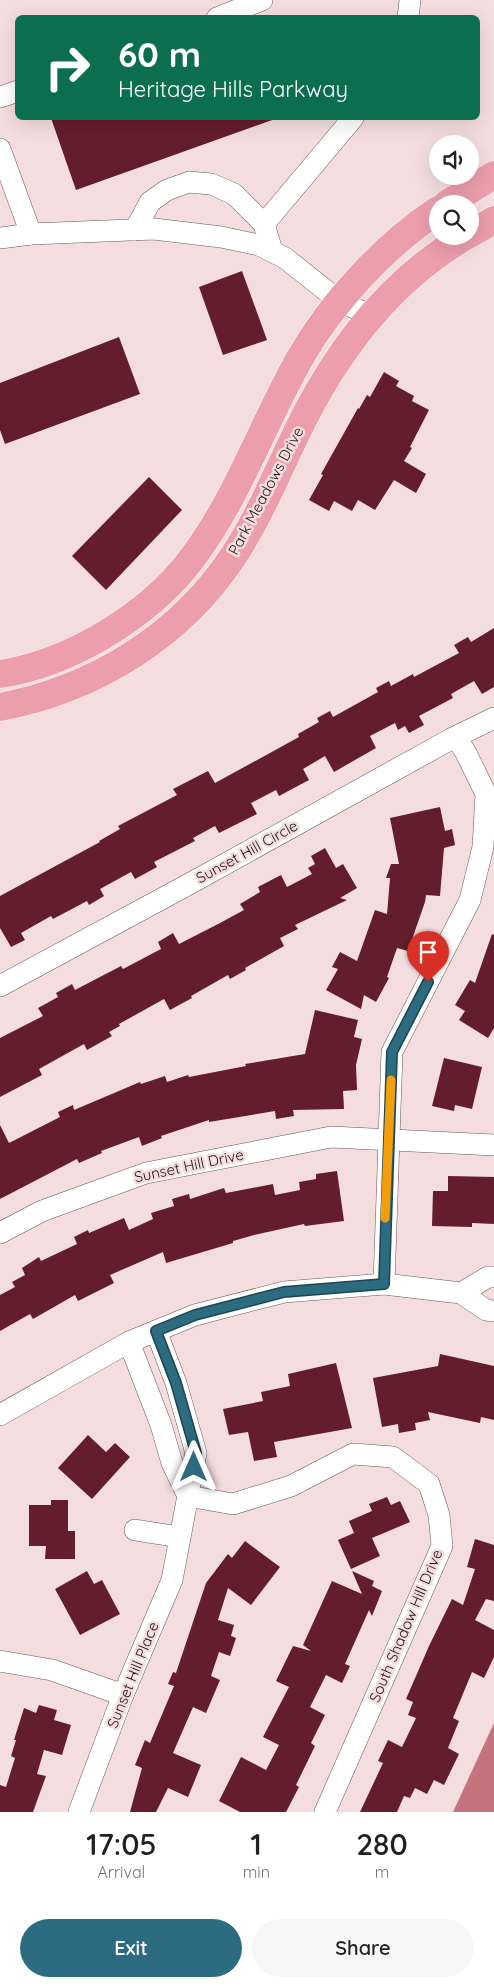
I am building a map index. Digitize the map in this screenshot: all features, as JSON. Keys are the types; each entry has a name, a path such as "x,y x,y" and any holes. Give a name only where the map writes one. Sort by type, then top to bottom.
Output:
{"main road":[{"path":"462,195 494,175"},
{"name":"Park Meadows Drive","path":"0,674 40,664 82,647 121,625 155,599 186,565 221,515 301,356 339,301 389,249 429,217"},
{"path":"479,229 494,220"},
{"name":"Park Meadows Drive","path":"0,707 50,695 96,676 139,652 176,623 196,603 234,555 266,498 328,373 355,334 370,316 412,275 454,245"}],"street":[{"path":"224,15 262,0"},
{"path":"408,15 410,0"},
{"path":"0,98 15,92"},
{"path":"264,224 351,120"},
{"path":"0,149 31,234"},
{"path":"134,230 150,202 167,190 189,182 212,184 234,194 264,224 272,251"},
{"path":"0,238 31,234 154,229 222,237 259,245 272,251 285,258 339,301 370,316"},
{"name":"Sunset Hill Circle","path":"0,986 494,718"},
{"path":"384,1284 392,1052 470,900 483,847 486,794 456,737"},
{"name":"Sunset Hill Drive","path":"0,1233 42,1211 146,1173 331,1137 388,1140"},
{"path":"388,1140 494,1145"},
{"path":"0,1415 129,1342 195,1315 284,1292 384,1284 481,1285 486,1310 494,1311"},
{"name":"Sunset Hill Place","path":"79,1812 123,1695 172,1580 196,1453 176,1383 156,1331"},
{"path":"129,1342 161,1425 172,1463 188,1496"},
{"name":"South Shadow Hill Drive","path":"188,1496 232,1504 291,1486 353,1454 393,1457 430,1484 439,1515 442,1546 325,1812"},
{"path":"135,1530 179,1537"},
{"path":"0,1661 52,1670 123,1695"}],"shaded area":[{"path":"494,1723 494,1812 453,1812"}],"building":[{"path":"52,120 272,120 76,190"},
{"path":"242,271 267,340 223,355 199,287"},
{"path":"119,337 140,394 5,444 0,430 0,383"},
{"path":"384,372 399,381 396,386 414,396 412,401 429,410 404,461 426,474 416,493 394,480 375,510 358,500 352,511 334,501 329,511 309,500 323,475 321,474 358,408 367,395 370,397"},
{"path":"149,477 182,510 106,590 72,556"},
{"path":"494,628 494,687 482,694 474,681 451,694 453,698 419,716 424,725 409,733 405,726 398,730 395,723 370,736 376,748 334,772 325,756 303,769 309,780 279,796 276,790 251,803 257,814 219,833 215,826 193,838 195,841 154,862 157,867 135,879 131,872 100,889 104,896 89,905 87,901 53,919 51,916 21,933 25,940 11,947 0,928 0,896 100,842 120,829 118,826 177,795 173,789 208,771 215,783 299,737 298,734 319,722 317,718 330,711 333,717 378,692 376,688 389,681 391,686 413,674 414,677 459,653 454,645 468,637 471,642"},
{"path":"440,807 445,831 452,829 455,845 444,848 440,896 426,895 408,951 397,948 387,977 389,978 376,1002 364,995 361,1009 326,990 338,969 332,967 340,952 357,961 375,910 387,914 390,878 386,878 391,864 399,864 390,818"},
{"path":"325,848 336,868 343,864 357,888 340,898 347,900 295,925 298,929 280,938 284,946 245,968 246,970 230,979 228,975 170,1010 164,999 119,1024 120,1026 109,1032 112,1036 87,1050 84,1044 39,1069 42,1075 0,1097 0,1038 43,1016 38,1008 58,997 56,993 72,984 75,990 121,966 123,969 161,949 158,942 173,933 179,944 220,923 244,910 240,904 260,892 258,887 281,875 287,887 312,874 308,868 315,864 311,856"},
{"path":"492,934 494,935 494,1028 488,1038 459,1020 465,1011 455,1005 470,980 475,983"},
{"path":"315,1010 358,1020 354,1037 362,1039 356,1065 357,1090 343,1091 344,1109 293,1110 294,1116 276,1119 275,1111 209,1122 209,1120 161,1136 162,1138 142,1146 139,1137 101,1151 102,1153 79,1163 77,1159 0,1199 0,1125 9,1143 60,1117 58,1112 73,1105 74,1110 140,1082 141,1084 165,1076 167,1082 188,1075 189,1077 246,1066 245,1064 305,1054"},
{"path":"444,1058 482,1067 472,1109 455,1105 454,1111 432,1106"},
{"path":"337,1171 344,1221 305,1226 304,1224 254,1235 166,1263 163,1252 110,1275 114,1283 78,1301 75,1295 33,1319 30,1314 0,1331 0,1295 15,1287 12,1282 25,1275 22,1268 39,1257 41,1261 77,1244 74,1237 88,1230 89,1233 124,1218 129,1230 153,1219 151,1213 174,1206 172,1199 189,1194 190,1199 224,1188 226,1193 273,1184 275,1195 300,1190 299,1182 316,1179 316,1174"},
{"path":"448,1176 494,1177 494,1224 472,1223 472,1227 432,1226 433,1191 448,1191"},
{"path":"440,1354 494,1366 494,1420 481,1417 480,1423 428,1412 430,1420 415,1423 416,1430 399,1433 398,1424 382,1427 373,1378 438,1366"},
{"path":"336,1363 352,1428 274,1442 277,1457 254,1461 248,1432 229,1435 223,1409 263,1401 261,1392 290,1386 288,1374"},
{"path":"88,1435 106,1452 115,1443 130,1457 92,1499 58,1468"},
{"path":"387,1497 391,1505 400,1501 410,1522 372,1538 380,1556 351,1569 338,1540 354,1533 349,1521 372,1511 369,1504"},
{"path":"51,1500 68,1500 68,1531 75,1531 75,1559 45,1559 46,1546 29,1546 29,1505 51,1505"},
{"path":"475,1539 494,1545 494,1601 486,1599 475,1620 494,1630 494,1657 484,1678 472,1672 453,1718 459,1721 448,1748 459,1754 444,1785 434,1780 427,1794 415,1788 410,1798 404,1796 397,1812 360,1812 383,1763 378,1761 388,1740 402,1747 416,1718 408,1715 413,1702 406,1699 452,1599 463,1605 475,1569 467,1567"},
{"path":"245,1541 280,1567 251,1605 228,1588 218,1620 234,1625 231,1636 236,1638 230,1656 219,1652 211,1676 220,1680 206,1713 193,1707 173,1753 201,1765 188,1797 168,1788 156,1812 130,1812 142,1768 135,1765 145,1740 150,1743 174,1686 168,1684 173,1672 176,1673 206,1583 228,1554 232,1558"},
{"path":"87,1571 94,1584 102,1580 120,1614 80,1635 55,1589"},
{"path":"352,1571 374,1581 372,1586 382,1591 372,1616 369,1610 345,1664 350,1666 342,1683 326,1675 310,1707 325,1715 311,1743 315,1746 296,1785 299,1787 286,1812 240,1812 219,1801 241,1757 266,1770 279,1745 263,1737 289,1687 276,1681 293,1646 311,1651 303,1645 332,1581 362,1594"},
{"path":"39,1705 57,1710 54,1720 71,1725 62,1755 44,1750 37,1774 46,1776 33,1812 0,1812 0,1785 6,1787 15,1758 11,1756 16,1740 14,1740 24,1708 36,1713"}],"slow traffic":[{"path":"385,1218 391,1080"}],"route":[{"path":"194,1467 196,1453 176,1383 156,1331 195,1315 284,1292 384,1284 392,1052 428,982"}]}
